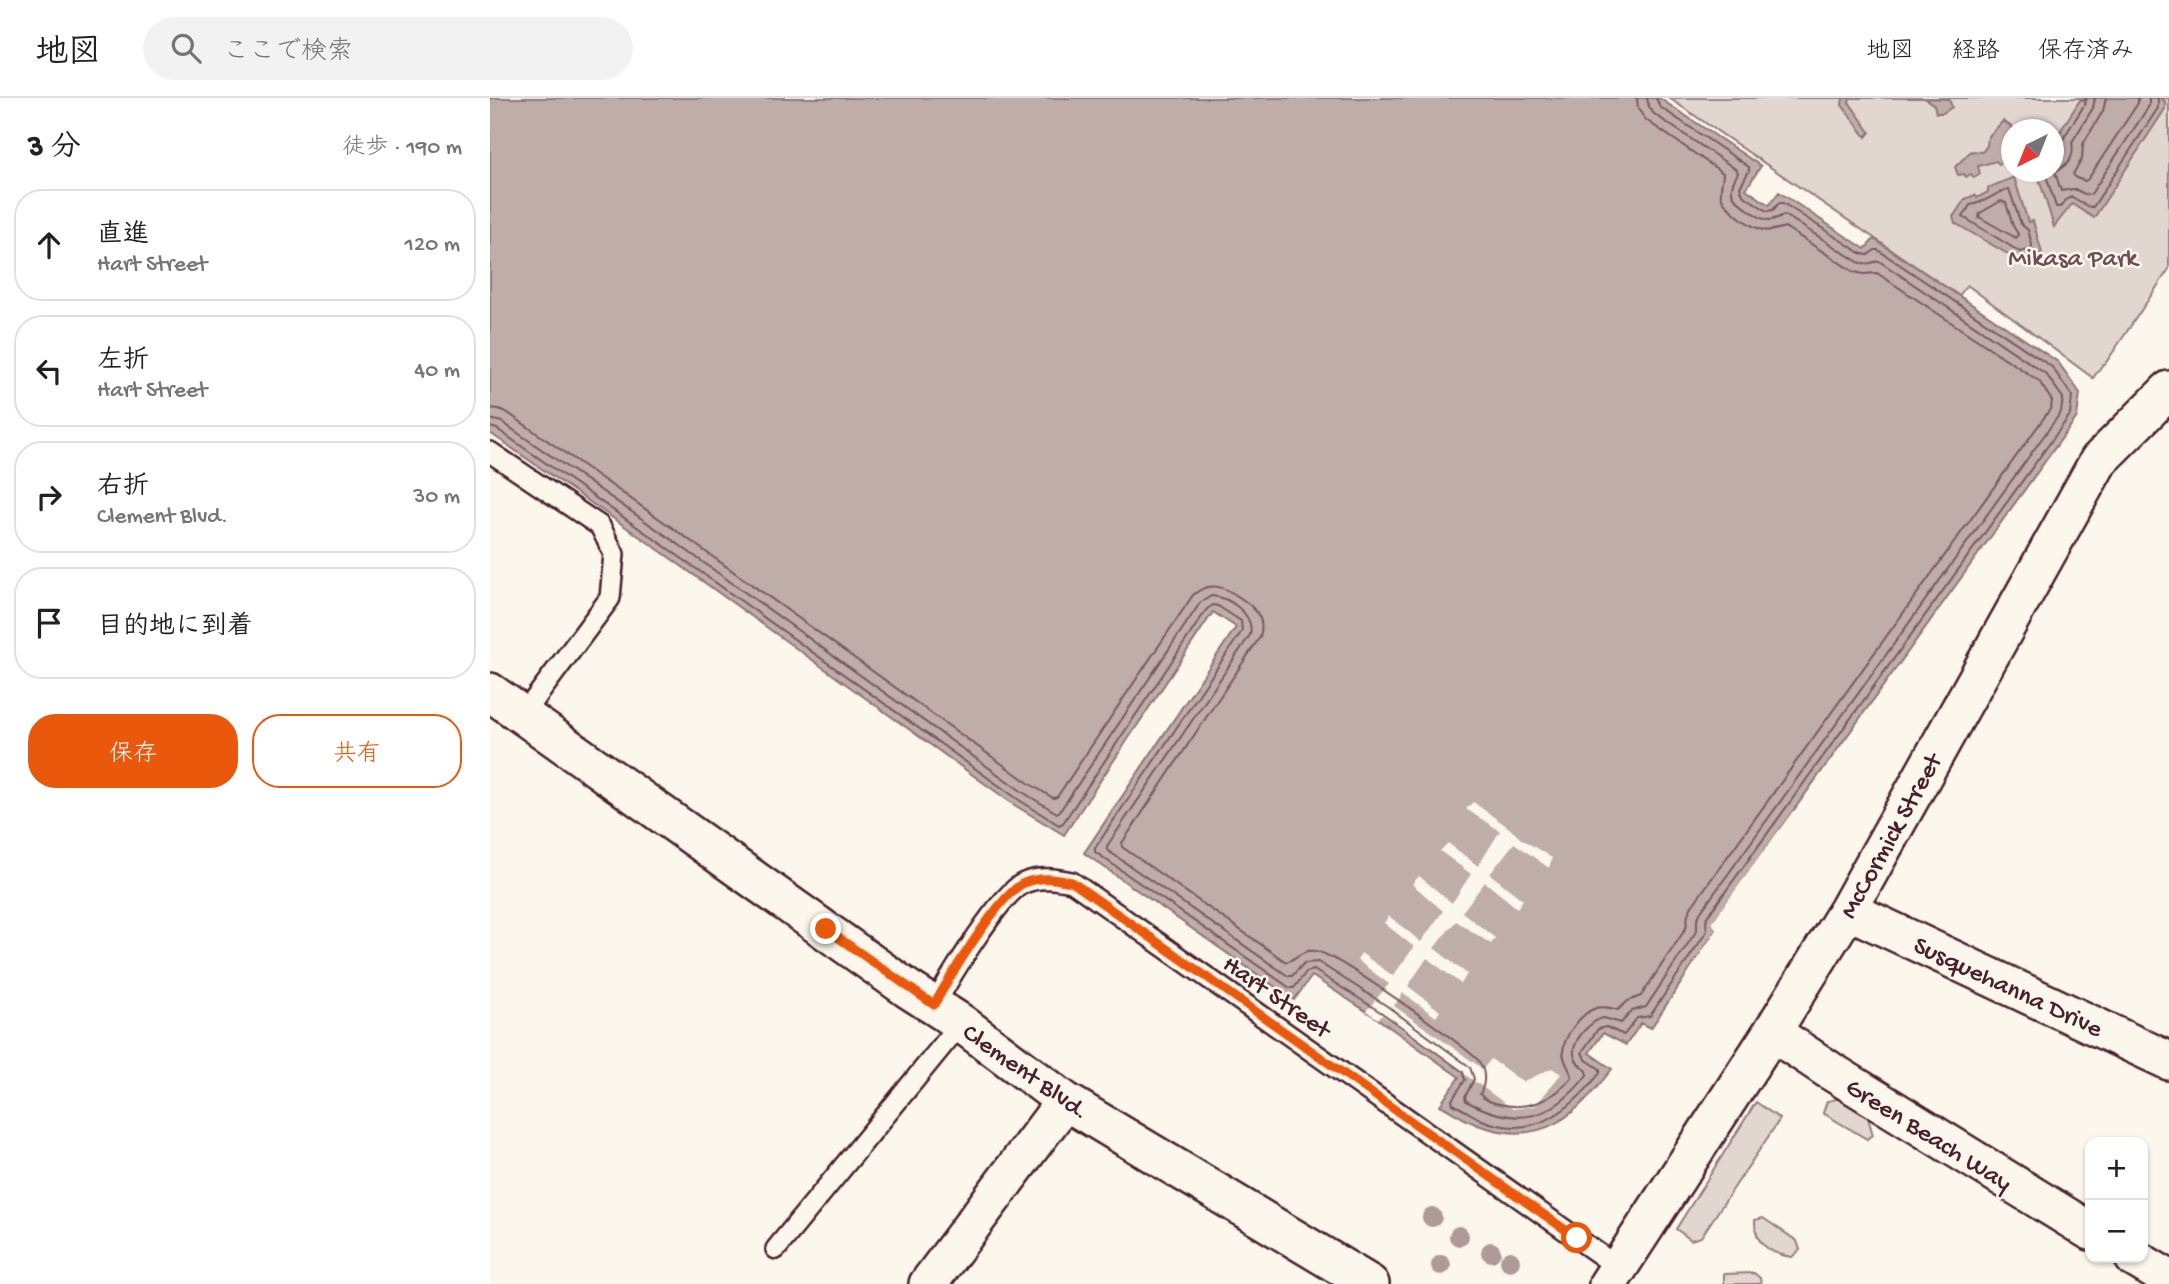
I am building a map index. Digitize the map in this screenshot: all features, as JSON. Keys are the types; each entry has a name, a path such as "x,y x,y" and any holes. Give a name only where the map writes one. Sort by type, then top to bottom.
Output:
{"street":[{"name":"McCormick Street","path":"1614,1276 1848,910 2099,460 2169,390"},
{"name":"Clement Blvd.","path":"490,692 948,1014 1065,1101 1370,1284"},
{"name":"Susquehanna Drive","path":"1848,910 2169,1061"},
{"name":"Green Beach Way","path":"1772,1032 2085,1228"},
{"path":"928,1284 1065,1101"},
{"path":"2142,1263 2169,1279"}],"lane":[{"path":"490,452 600,526 614,554 610,598 523,715"},
{"name":"Hart Street","path":"776,1249 948,1014 947,982 1002,901 1022,883 1044,877 1072,882 1614,1276"}],"green space":[{"name":"Mikasa Park","path":"1669,98 2169,98 2169,269 2093,378 1967,285 1959,296"},
{"path":"1847,1097 1865,1108 1873,1135 1867,1139 1823,1113 1827,1101"},
{"path":"1756,1102 1780,1119 1701,1237 1691,1240 1676,1229"},
{"path":"1763,1218 1797,1241 1800,1250 1792,1257 1765,1246 1755,1228 1755,1220"},
{"path":"1754,1273 1760,1278 1761,1284 1724,1284 1724,1274"}],"water":[{"path":"490,98 1659,98 1761,166 1746,189 1769,205 1779,192 1865,249 1874,239 2058,362 2080,393 2077,417 1713,922 1716,930 1651,1028 1641,1023 1626,1045 1603,1033 1589,1053 1612,1069 1586,1099 1558,1122 1542,1129 1525,1133 1506,1132 1472,1123 1440,1105 1459,1077 1378,1019 1312,976 1294,1000 1084,853 1236,627 1213,612 1064,835 1016,806 659,550 490,433"},
{"path":"1843,98 1850,98 1849,102 1870,132 1866,137 1842,105"},
{"path":"1924,98 1949,99 1952,107 1943,113 1936,113 1934,105"},
{"path":"2160,98 2165,101 2165,109 2094,218 2072,204 2054,227 2040,182 2064,182 2064,125 2080,100"},
{"path":"2001,123 2001,163 1996,161 1978,166 1980,174 1974,178 1971,174 1966,177 1964,174 1958,175 1955,167 1971,151 1982,152 1987,146 1988,137"},
{"path":"2002,182 2016,182 2028,222 2033,221 2042,253 2018,260 1955,223 1953,217 1965,199 1975,195 1977,198 1988,192 1988,188"}],"pier":[{"path":"1473,802 1520,838 1552,858 1549,868 1514,843 1490,874 1523,900 1517,908 1485,882 1462,912 1495,938 1491,944 1456,921 1434,948 1467,974 1461,984 1427,958 1408,986 1440,1011 1436,1017 1403,993 1394,1006 1483,1069 1491,1059 1523,1082 1552,1068 1561,1074 1535,1106 1513,1109 1382,1015 1378,1019 1366,1011 1389,984 1357,960 1361,953 1393,976 1414,947 1384,923 1389,916 1421,942 1443,911 1412,884 1419,876 1452,903 1471,874 1440,851 1448,843 1478,866 1500,831 1466,809"},
{"path":"1793,811 1796,812 1716,922 1719,932 1688,980 1685,978 1716,930 1712,922"}],"route":[{"path":"826,929 934,1005 1002,901 1022,883 1044,877 1072,882 1577,1238"}]}
